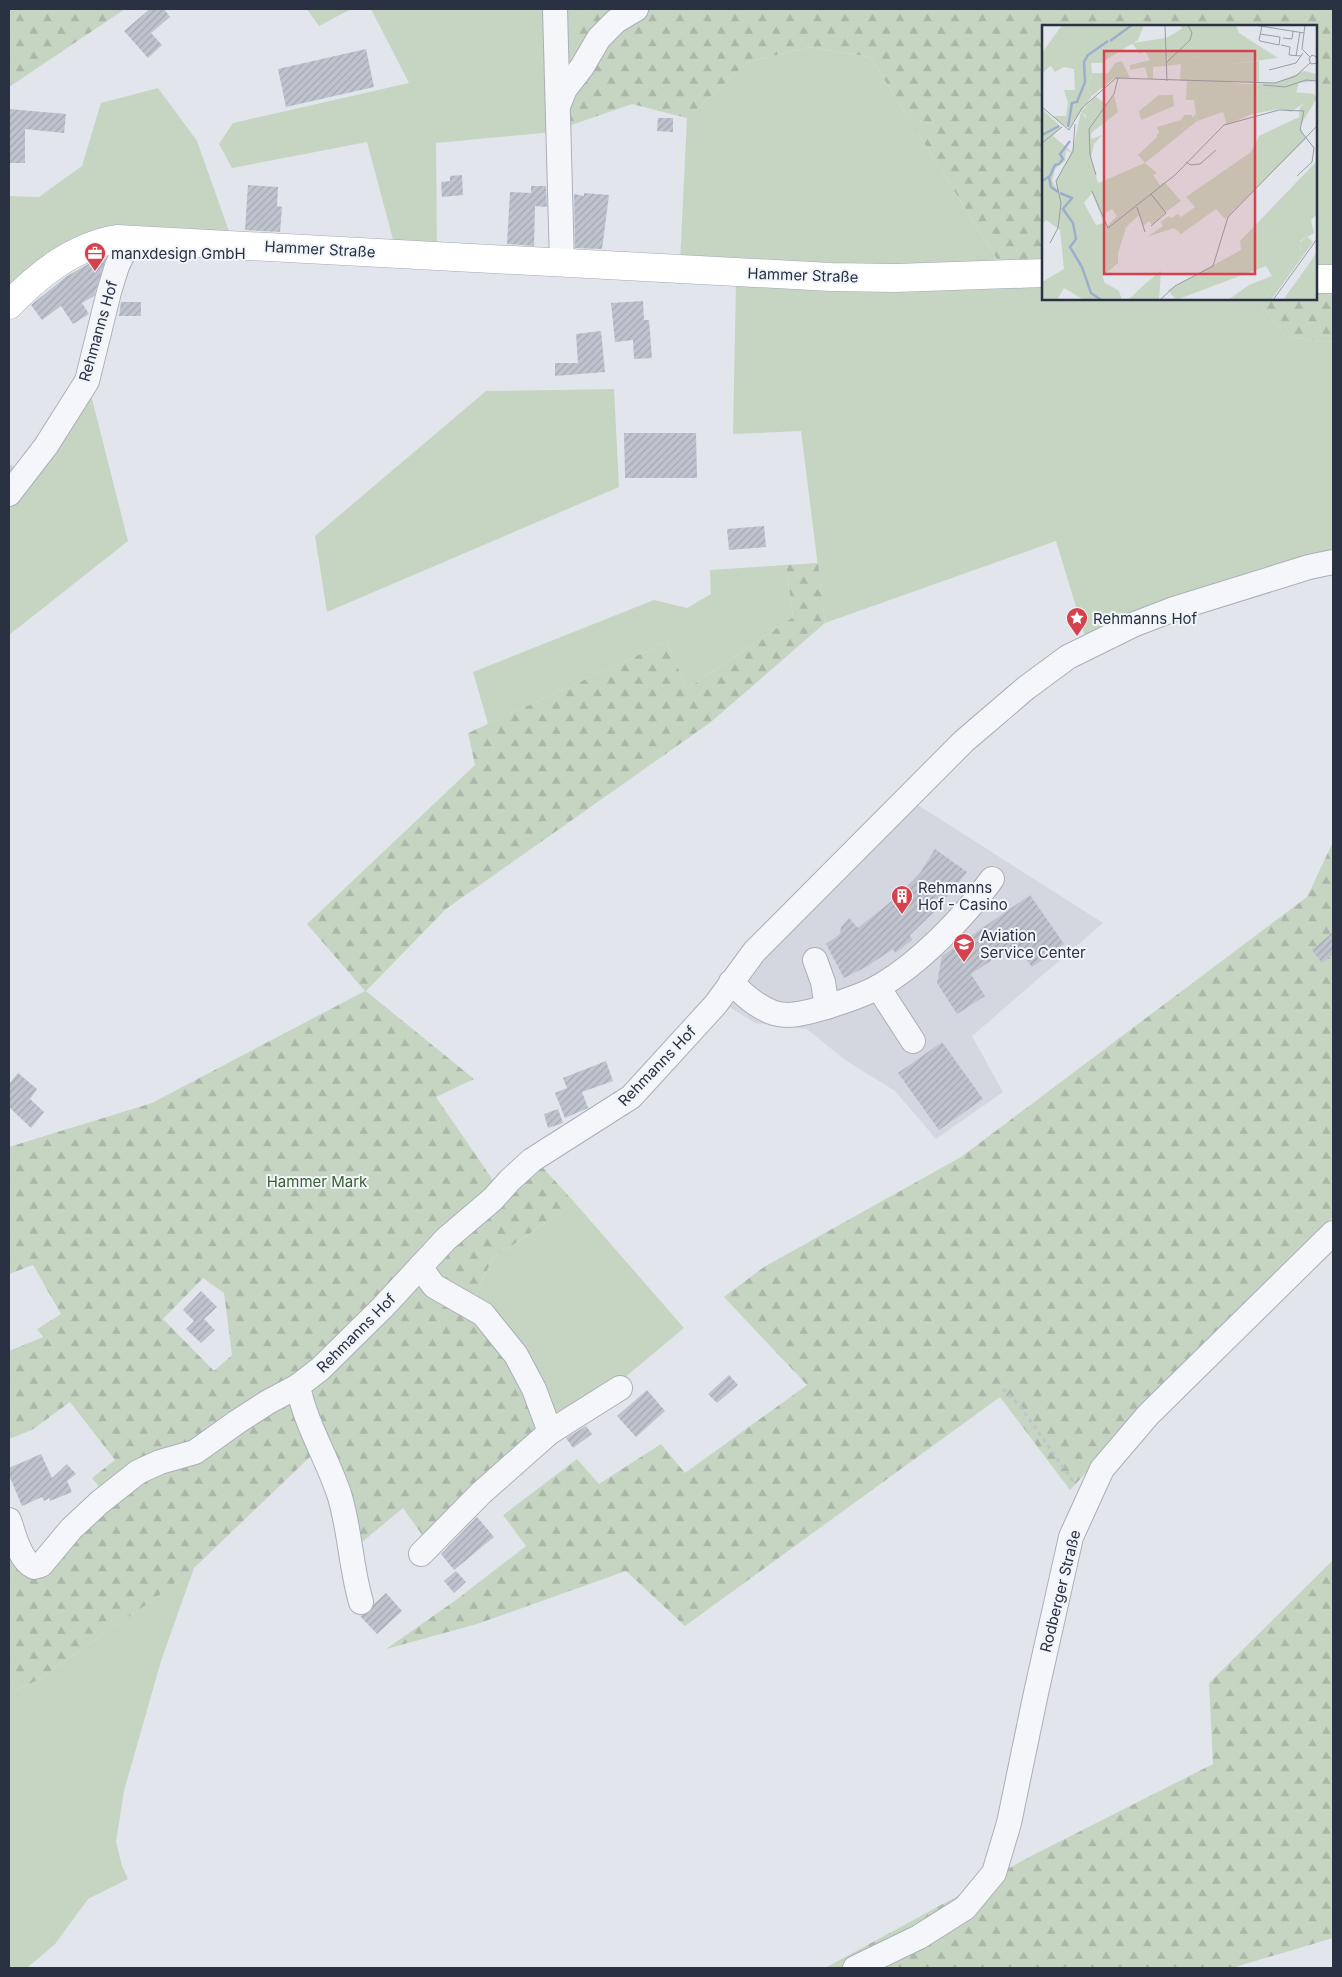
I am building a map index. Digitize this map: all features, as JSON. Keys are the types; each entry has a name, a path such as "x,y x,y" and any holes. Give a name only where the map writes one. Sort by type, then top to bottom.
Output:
{"main road":[{"name":"Hammer Straße","path":"9,305 36,280 70,255 105,241 130,239 831,277 896,278 1042,273"},
{"path":"1317,279 1333,279"}],"street":[{"path":"555,9 562,263"},
{"path":"558,113 560,97 582,67 599,38 616,21 636,9"},
{"name":"Rehmanns Hof","path":"9,494 46,446 87,381 109,292 117,266 130,239"},
{"name":"Rehmanns Hof","path":"9,1520 19,1547 28,1564 34,1567 41,1565 72,1529 100,1502 138,1472 160,1462 195,1452 244,1417 298,1386 320,1369 446,1239 493,1199 532,1160 631,1097 716,1004 754,952 964,741 1026,688 1068,658 1135,624 1166,612 1309,567 1333,562"},
{"path":"732,982 759,1006 776,1013 800,1014 827,1007 878,987 935,944 975,903 992,879"},
{"path":"815,960 823,982 827,1007"},
{"path":"878,987 913,1041"},
{"name":"Rodberger Straße","path":"855,1968 919,1937 965,1908 994,1873 1009,1823 1071,1537 1102,1468 1148,1415 1333,1233"},
{"path":"420,1267 434,1286 484,1314 516,1355 534,1389 550,1432"},
{"path":"298,1386 301,1402 313,1436 340,1497 354,1562 356,1586 361,1602"},
{"path":"421,1554 482,1493 550,1432 620,1388"}],"path":[{"path":"1003,1389 1020,1406 1079,1489 1089,1497"}],"shaded area":[{"path":"910,800 1103,923 972,1036 1003,1092 936,1139 895,1091 845,1060 807,1029 755,1023 723,1003"}],"green space":[{"path":"9,9 125,9 9,87"},
{"path":"307,9 351,9 319,26"},
{"path":"371,9 583,9 572,25 591,48 553,132 436,143 437,251 395,247 367,142 232,168 219,144 233,123 409,83"},
{"path":"583,9 1333,9 1333,95 1317,96 1317,25 1042,25 1042,265 999,262 870,57 809,47 748,62 687,118 632,104 560,129 591,49 571,25"},
{"path":"809,47 870,57 999,262 1042,282 1042,300 1258,300 1286,337 1333,342 1333,559 1090,653 1056,541 825,623 801,431 733,434 736,281 680,263 687,118 748,62"},
{"path":"158,88 197,141 231,237 117,231 9,291 9,196 39,197 82,166 101,103"},
{"path":"1333,93 1333,278 1317,277 1317,95"},
{"path":"1317,291 1333,291 1333,342 1286,337 1258,300 1317,300"},
{"path":"614,389 619,487 327,612 315,536 486,391"},
{"path":"90,391 128,541 9,635 9,464 31,476"},
{"name":"Hammer Mark","path":"818,563 825,623 711,722 446,909 366,991 474,1079 436,1097 501,1192 536,1160 575,1203 493,1258 473,1299 556,1418 428,1543 403,1508 350,1552 313,1454 194,1568 153,1600 36,1681 9,1693 9,1507 33,1562 105,1494 92,1478 115,1460 70,1402 32,1430 9,1439 9,1351 43,1337 37,1329 61,1314 33,1265 9,1274 9,1147 152,1103 365,991 307,924 475,765 468,733 667,642 687,689 793,617 786,565","holes":["203,1278 224,1293 232,1355 214,1371 163,1319"]},
{"path":"786,565 793,617 687,689 667,642 488,724 473,672 654,600 687,608 711,594 710,570"},
{"path":"1333,842 1333,1217 1231,1317 1070,1490 1000,1397 685,1626 626,1571 477,1624 386,1649 456,1600 526,1546 503,1515 577,1459 599,1484 661,1444 685,1473 807,1385 724,1297 764,1267 961,1157 1307,897"},
{"path":"575,1203 684,1328 617,1384 556,1418 473,1299 493,1258"},
{"path":"1333,1560 1333,1938 1232,1968 825,1968 1033,1855 1213,1764 1209,1683"},
{"path":"194,1568 161,1661 124,1791 116,1842 122,1866 128,1879 88,1899 55,1944 27,1968 9,1968 9,1693 36,1681 153,1600"}],"building":[{"path":"150,9 164,9 170,17 151,33 162,45 148,58 124,31"},
{"path":"366,49 374,87 286,107 278,69"},
{"path":"9,109 66,114 64,133 25,129 25,163 9,163"},
{"path":"658,118 673,118 673,132 657,131"},
{"path":"462,175 463,195 442,197 441,182 450,181 450,176"},
{"path":"248,185 278,187 277,206 282,207 280,232 245,230"},
{"path":"531,186 546,186 547,207 535,206 534,246 507,244 510,192 531,193"},
{"path":"584,193 609,195 602,249 575,248 574,194 584,196"},
{"path":"106,258 94,296 82,303 89,314 73,324 61,306 42,320 31,305 67,276 92,262"},
{"path":"643,301 644,320 649,320 652,358 634,359 633,340 615,342 611,303"},
{"path":"121,302 141,302 141,316 119,316"},
{"path":"601,331 605,372 555,376 555,363 578,363 576,334"},
{"path":"624,433 696,433 697,478 625,478"},
{"path":"764,526 766,547 729,550 727,529"},
{"name":"Rehmanns Hof - Casino","path":"935,849 967,872 937,909 910,935 912,940 895,953 893,949 866,967 844,978 826,944 840,934 841,927 849,918 858,928 898,896 920,873"},
{"path":"1030,895 1064,944 1032,967 1016,944 971,974 985,996 957,1014 937,983 942,956"},
{"path":"1333,932 1333,954 1322,963 1312,950"},
{"path":"942,1042 983,1099 939,1130 898,1073"},
{"path":"606,1061 613,1081 582,1092 588,1108 565,1118 555,1093 567,1088 563,1078"},
{"path":"18,1073 37,1089 30,1099 44,1112 31,1128 9,1107 9,1084"},
{"path":"558,1109 563,1123 548,1128 544,1114"},
{"path":"201,1291 217,1307 204,1319 215,1330 201,1343 186,1329 194,1321 183,1310"},
{"path":"729,1375 738,1385 717,1403 708,1394"},
{"path":"647,1390 665,1411 636,1437 617,1416"},
{"path":"586,1426 592,1434 573,1448 566,1438"},
{"path":"41,1454 52,1478 67,1464 76,1474 67,1481 72,1492 50,1501 49,1498 44,1501 42,1497 22,1506 9,1475 9,1468"},
{"path":"477,1517 494,1537 454,1570 441,1554"},
{"path":"456,1571 466,1582 454,1593 444,1581"},
{"path":"386,1593 402,1611 377,1634 360,1616 370,1612 374,1604"}],"place":[{"name":"manxdesign GmbH","path":"95,272"},
{"name":"Rehmanns Hof","path":"1077,637"},
{"name":"Rehmanns Hof - Casino","path":"902,915"},
{"name":"Aviation Service Center","path":"964,963"}]}
